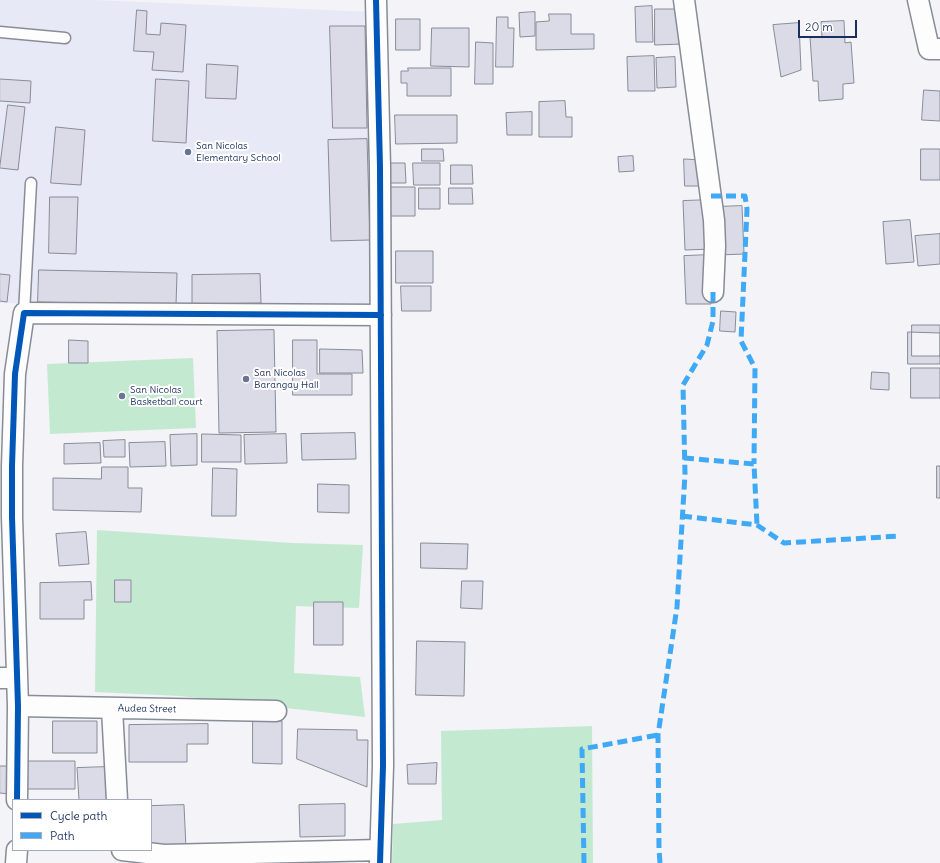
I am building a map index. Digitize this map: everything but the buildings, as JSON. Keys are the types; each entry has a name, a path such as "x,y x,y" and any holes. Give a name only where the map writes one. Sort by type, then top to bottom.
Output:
{"street":[{"path":"130,851 164,855 380,857 383,766 381,315 380,167 376,0"},
{"path":"684,0 714,220 715,246 713,292"},
{"path":"918,0 929,49 940,49"},
{"path":"17,799 18,706 9,678 6,466 15,374 24,313 381,315"},
{"name":"Audea Street","path":"18,706 276,711"},
{"path":"112,709 117,799"},
{"path":"16,851 16,863"}],"lane":[{"path":"0,32 66,38"},
{"path":"24,313 31,183"}],"shaded area":[{"name":"San Nicolas Elementary School","path":"0,0 94,0 374,12 376,292 365,308 0,303"}],"green space":[{"name":"San Nicolas Basketball court","path":"193,358 196,428 50,434 47,364"},
{"path":"97,530 292,543 363,545 359,608 296,606 294,673 360,677 365,717 180,696 95,692"},
{"path":"592,726 593,863 392,863 393,824 442,820 441,731"}],"marked path":[{"path":"711,196 745,196 747,209 741,341 755,368 754,464"},
{"path":"660,863 658,735 677,607 685,474 683,385 707,345 713,321 713,292"},
{"path":"684,458 754,464 757,525"},
{"path":"682,516 757,525 784,543 900,536"},
{"path":"584,863 582,749 658,735"}],"cycle path":[{"path":"376,0 380,167 383,766 380,863"},
{"path":"17,799 18,706 12,517 12,466 15,374 24,313 381,315"}],"place":[{"name":"San Nicolas Elementary School","path":"188,152"},
{"name":"San Nicolas Barangay Hall","path":"246,379"},
{"name":"San Nicolas Basketball court","path":"122,396"}]}
